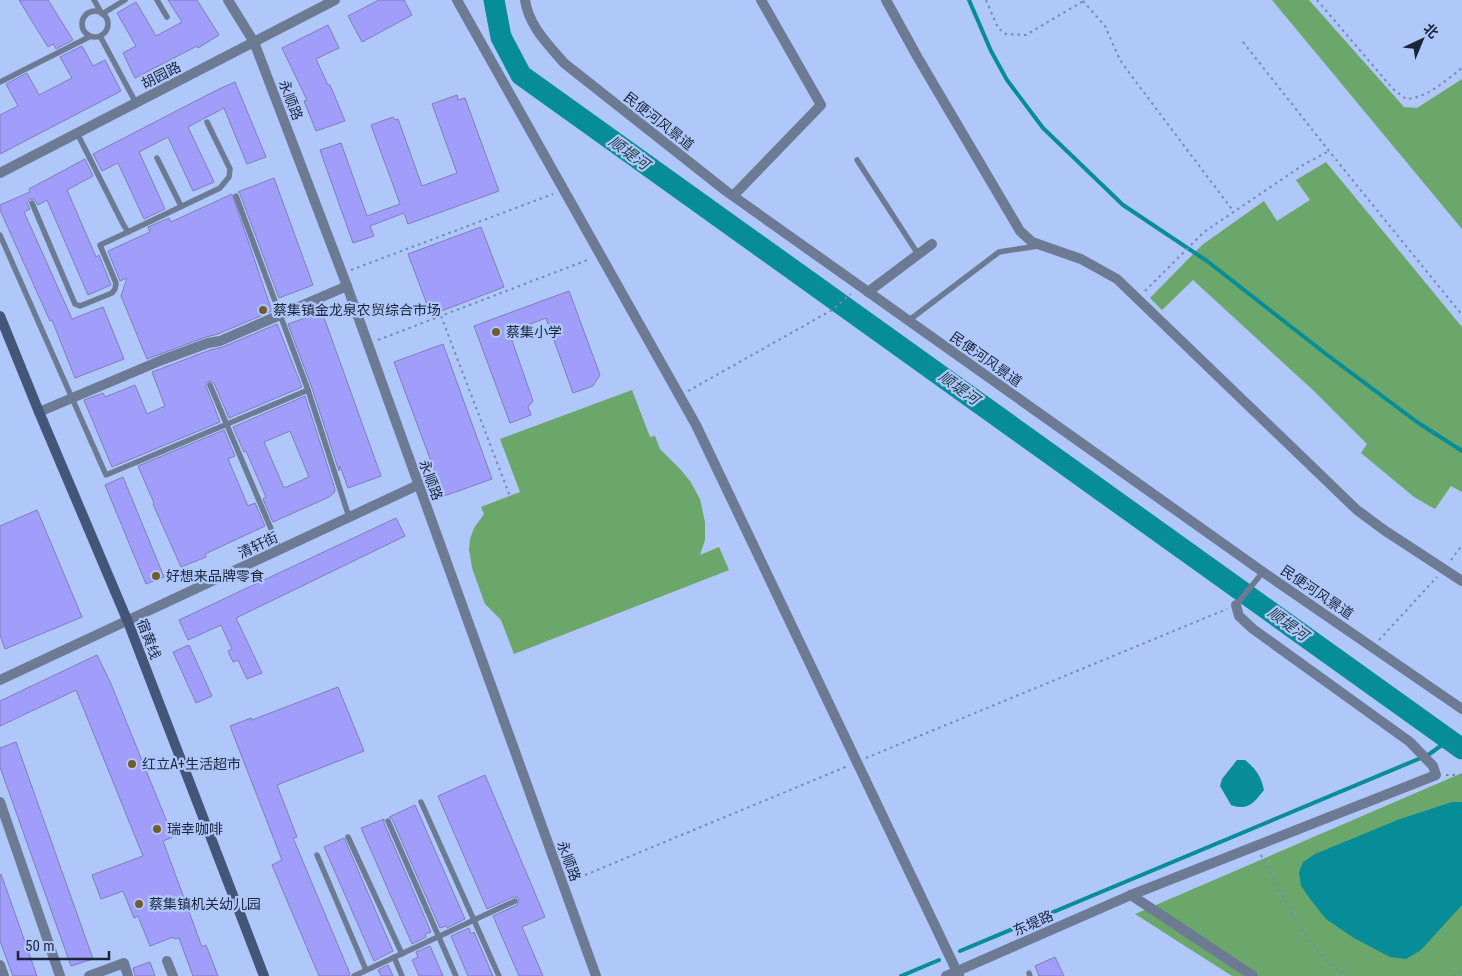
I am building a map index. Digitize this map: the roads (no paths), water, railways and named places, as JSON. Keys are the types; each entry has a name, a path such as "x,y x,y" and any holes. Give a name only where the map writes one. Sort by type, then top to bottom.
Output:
{"main road":[{"name":"宿黄线","path":"0,316 38,412 128,622 264,976"}],"street":[{"name":"永顺路","path":"228,0 254,42 347,286 596,976"},
{"path":"457,0 696,425 958,974"},
{"name":"民便河风景道","path":"525,0 527,12 533,25 564,62 732,196 1263,572 1462,709"},
{"path":"732,196 821,104 760,0"},
{"path":"886,0 1020,232 1032,242 1088,263 1117,279 1357,510 1462,581"},
{"name":"胡园路","path":"0,173 331,1"},
{"path":"868,292 932,244"},
{"path":"38,412 184,352 208,343 220,341 347,286"},
{"name":"清轩街","path":"0,680 128,622 418,485"},
{"name":"东堤路","path":"946,976 958,974 1131,895 1436,775 1433,766 1410,742 1253,629 1239,616 1236,605"},
{"path":"0,802 60,976"},
{"path":"1131,895 1253,976"},
{"path":"167,961 172,976"},
{"path":"90,976 124,964 128,976"},
{"path":"0,965 4,976"}],"lane":[{"path":"0,82 91,36 104,34 108,26 105,17 94,0"},
{"path":"91,36 84,32 85,17 91,12 102,14 126,0"},
{"path":"158,0 168,17"},
{"path":"100,36 136,103"},
{"path":"32,203 75,304 80,306 112,293 116,283 100,245 220,188 229,177 230,169 207,122"},
{"path":"77,134 122,224 128,232"},
{"path":"158,158 181,206"},
{"path":"857,160 918,254"},
{"path":"236,196 308,390 349,517"},
{"path":"0,235 106,475 308,390"},
{"path":"908,320 999,252 1042,245"},
{"path":"210,385 280,550"},
{"path":"1236,605 1263,572"},
{"path":"421,802 499,976"},
{"path":"388,821 456,976"},
{"path":"348,837 402,954"},
{"path":"317,855 366,970"},
{"path":"357,975 515,902"},
{"path":"394,957 402,976"}],"waterway":[{"name":"顺堤河","path":"494,0 501,37 521,75 1462,749"},
{"path":"969,0 991,51 1007,80 1043,128 1123,205 1207,261 1417,422 1462,451"},
{"path":"960,951 1428,755 1449,740"},
{"path":"901,976 939,960"}],"place":[{"name":"蔡集镇金龙泉农贸综合市场","path":"263,310"},
{"name":"蔡集小学","path":"496,332"},
{"name":"好想来品牌零食","path":"156,576"},
{"name":"红立A+生活超市","path":"132,764"},
{"name":"瑞幸咖啡","path":"157,829"},
{"name":"蔡集镇机关幼儿园","path":"139,904"}]}
